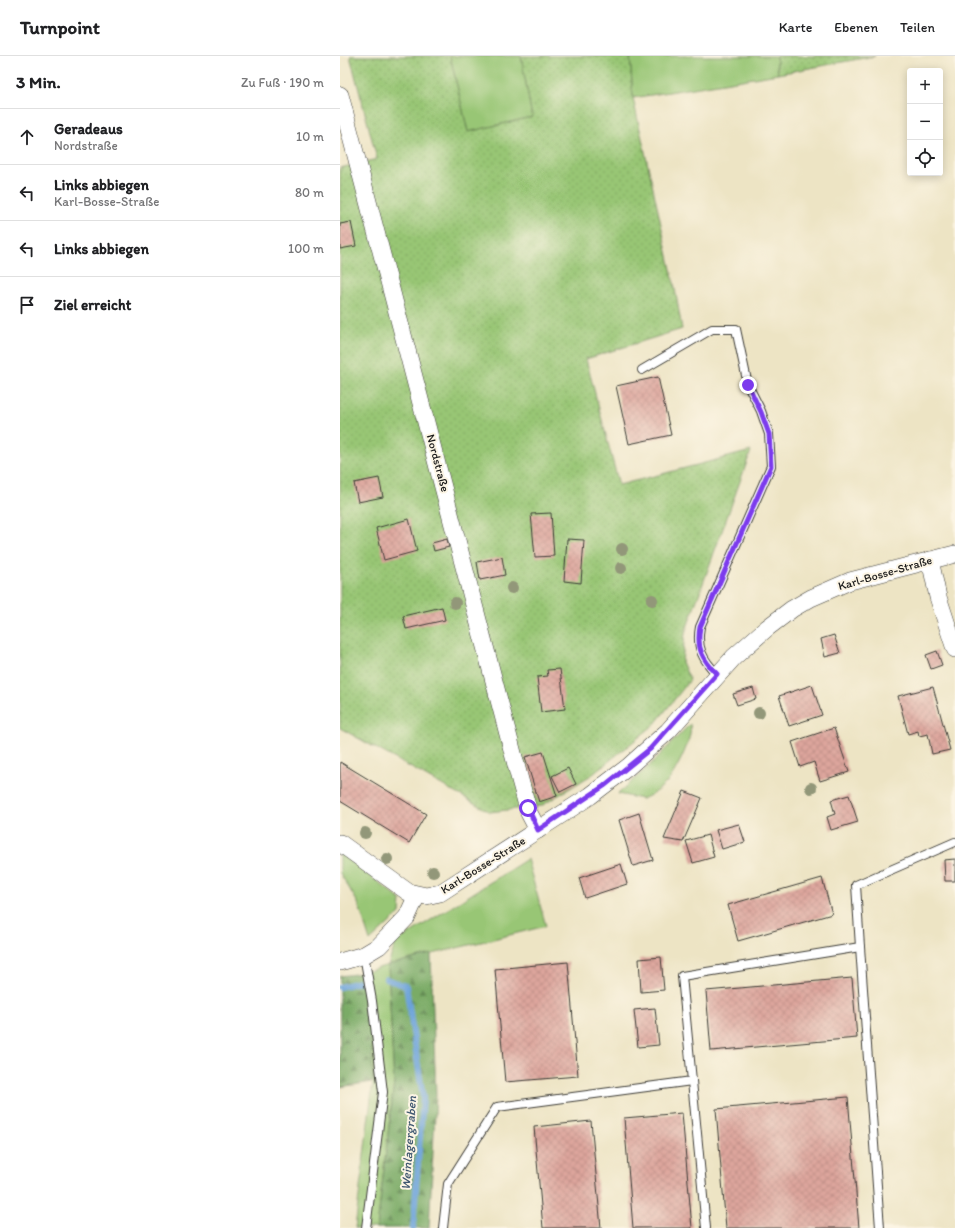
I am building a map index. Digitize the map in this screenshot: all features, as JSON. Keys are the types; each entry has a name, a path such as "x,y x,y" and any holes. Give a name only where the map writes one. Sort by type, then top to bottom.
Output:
{"street":[{"name":"Nordstraße","path":"340,95 520,780 529,813 538,830"},
{"name":"Karl-Bosse-Straße","path":"340,843 405,890 417,895 432,896 442,892 604,786 650,749 717,674 767,628 810,598 850,581 955,554"},
{"path":"930,560 938,597 955,649"},
{"path":"340,962 364,955 379,946 407,917 417,895"}],"lane":[{"path":"642,370 712,329 736,329 748,385 761,412 769,434 771,466 700,627 700,653 704,661 717,674"},
{"path":"880,1228 856,885 955,842"},
{"path":"706,1228 682,976 860,947"},
{"path":"364,955 372,1001 383,1092 366,1228"},
{"path":"443,1228 448,1184 497,1107 692,1081"}],"green space":[{"path":"350,56 450,56 468,132 532,117 521,56 630,56 633,98 674,283 682,329 586,359 619,485 751,451 685,633 682,662 690,680 654,725 593,774 541,806 490,812 340,728 340,168 377,159"},
{"path":"450,56 521,56 532,117 468,132"},
{"path":"630,56 776,56 778,74 633,98"},
{"path":"776,56 875,56 778,74"},
{"path":"690,724 691,730 687,745 680,762 668,781 656,792 642,799 618,794 647,768"},
{"path":"340,852 401,900 400,913 370,941 358,903 340,873"},
{"path":"527,859 546,926 388,965 396,942"},
{"path":"431,954 436,1096 429,1228 377,1228 394,1083 388,965"},
{"path":"388,965 394,1083 377,1228 355,1228 373,1082 371,1025 362,973"},
{"path":"362,973 371,1025 373,1082 340,1087 340,976"}],"building":[{"path":"351,222 356,246 340,249 340,224"},
{"path":"658,377 671,435 629,444 616,386"},
{"path":"379,478 383,497 358,502 354,483"},
{"path":"551,513 554,556 535,557 531,514"},
{"path":"409,519 417,551 384,560 376,528"},
{"path":"447,539 449,547 434,551 432,543"},
{"path":"567,539 584,540 581,583 564,581"},
{"path":"502,557 505,575 480,580 477,562"},
{"path":"442,607 445,620 406,629 403,616"},
{"path":"834,635 840,653 825,657 821,639"},
{"path":"937,651 942,665 931,669 926,655"},
{"path":"560,669 565,709 541,712 537,677 548,676 547,670"},
{"path":"812,685 822,715 789,726 779,696"},
{"path":"933,687 950,750 932,754 928,734 919,736 918,731 908,734 898,696"},
{"path":"753,688 756,699 737,705 733,694"},
{"path":"834,728 849,772 820,781 814,762 800,767 792,742"},
{"path":"543,752 557,796 539,802 525,757"},
{"path":"340,762 426,814 409,843 340,801"},
{"path":"568,768 576,784 560,792 552,776"},
{"path":"684,791 702,798 683,842 664,839"},
{"path":"849,795 858,822 831,830 827,817 835,814 831,800"},
{"path":"639,813 653,860 633,866 619,820"},
{"path":"739,824 745,842 722,849 716,830"},
{"path":"708,835 714,857 693,863 686,841"},
{"path":"955,859 955,881 945,881 944,860"},
{"path":"621,864 627,884 585,898 579,878"},
{"path":"822,878 832,914 738,941 728,905"},
{"path":"661,957 664,990 641,992 639,959"},
{"path":"568,962 578,1076 505,1082 495,969"},
{"path":"852,978 857,1038 711,1051 706,991"},
{"path":"655,1008 659,1045 638,1047 634,1010"},
{"path":"848,1097 859,1228 726,1228 716,1109"},
{"path":"682,1113 692,1228 633,1228 624,1118"},
{"path":"591,1121 601,1228 543,1228 534,1127"}],"waterway":[{"name":"Weinlagergraben","path":"386,979 406,986 423,1098 413,1228"},
{"name":"Weinlagergraben","path":"340,987 359,982"}],"route":[{"path":"528,808 538,830 583,801 650,749 668,731 717,674 704,661 700,653 700,627 771,466 769,434 761,412 748,385"}]}
